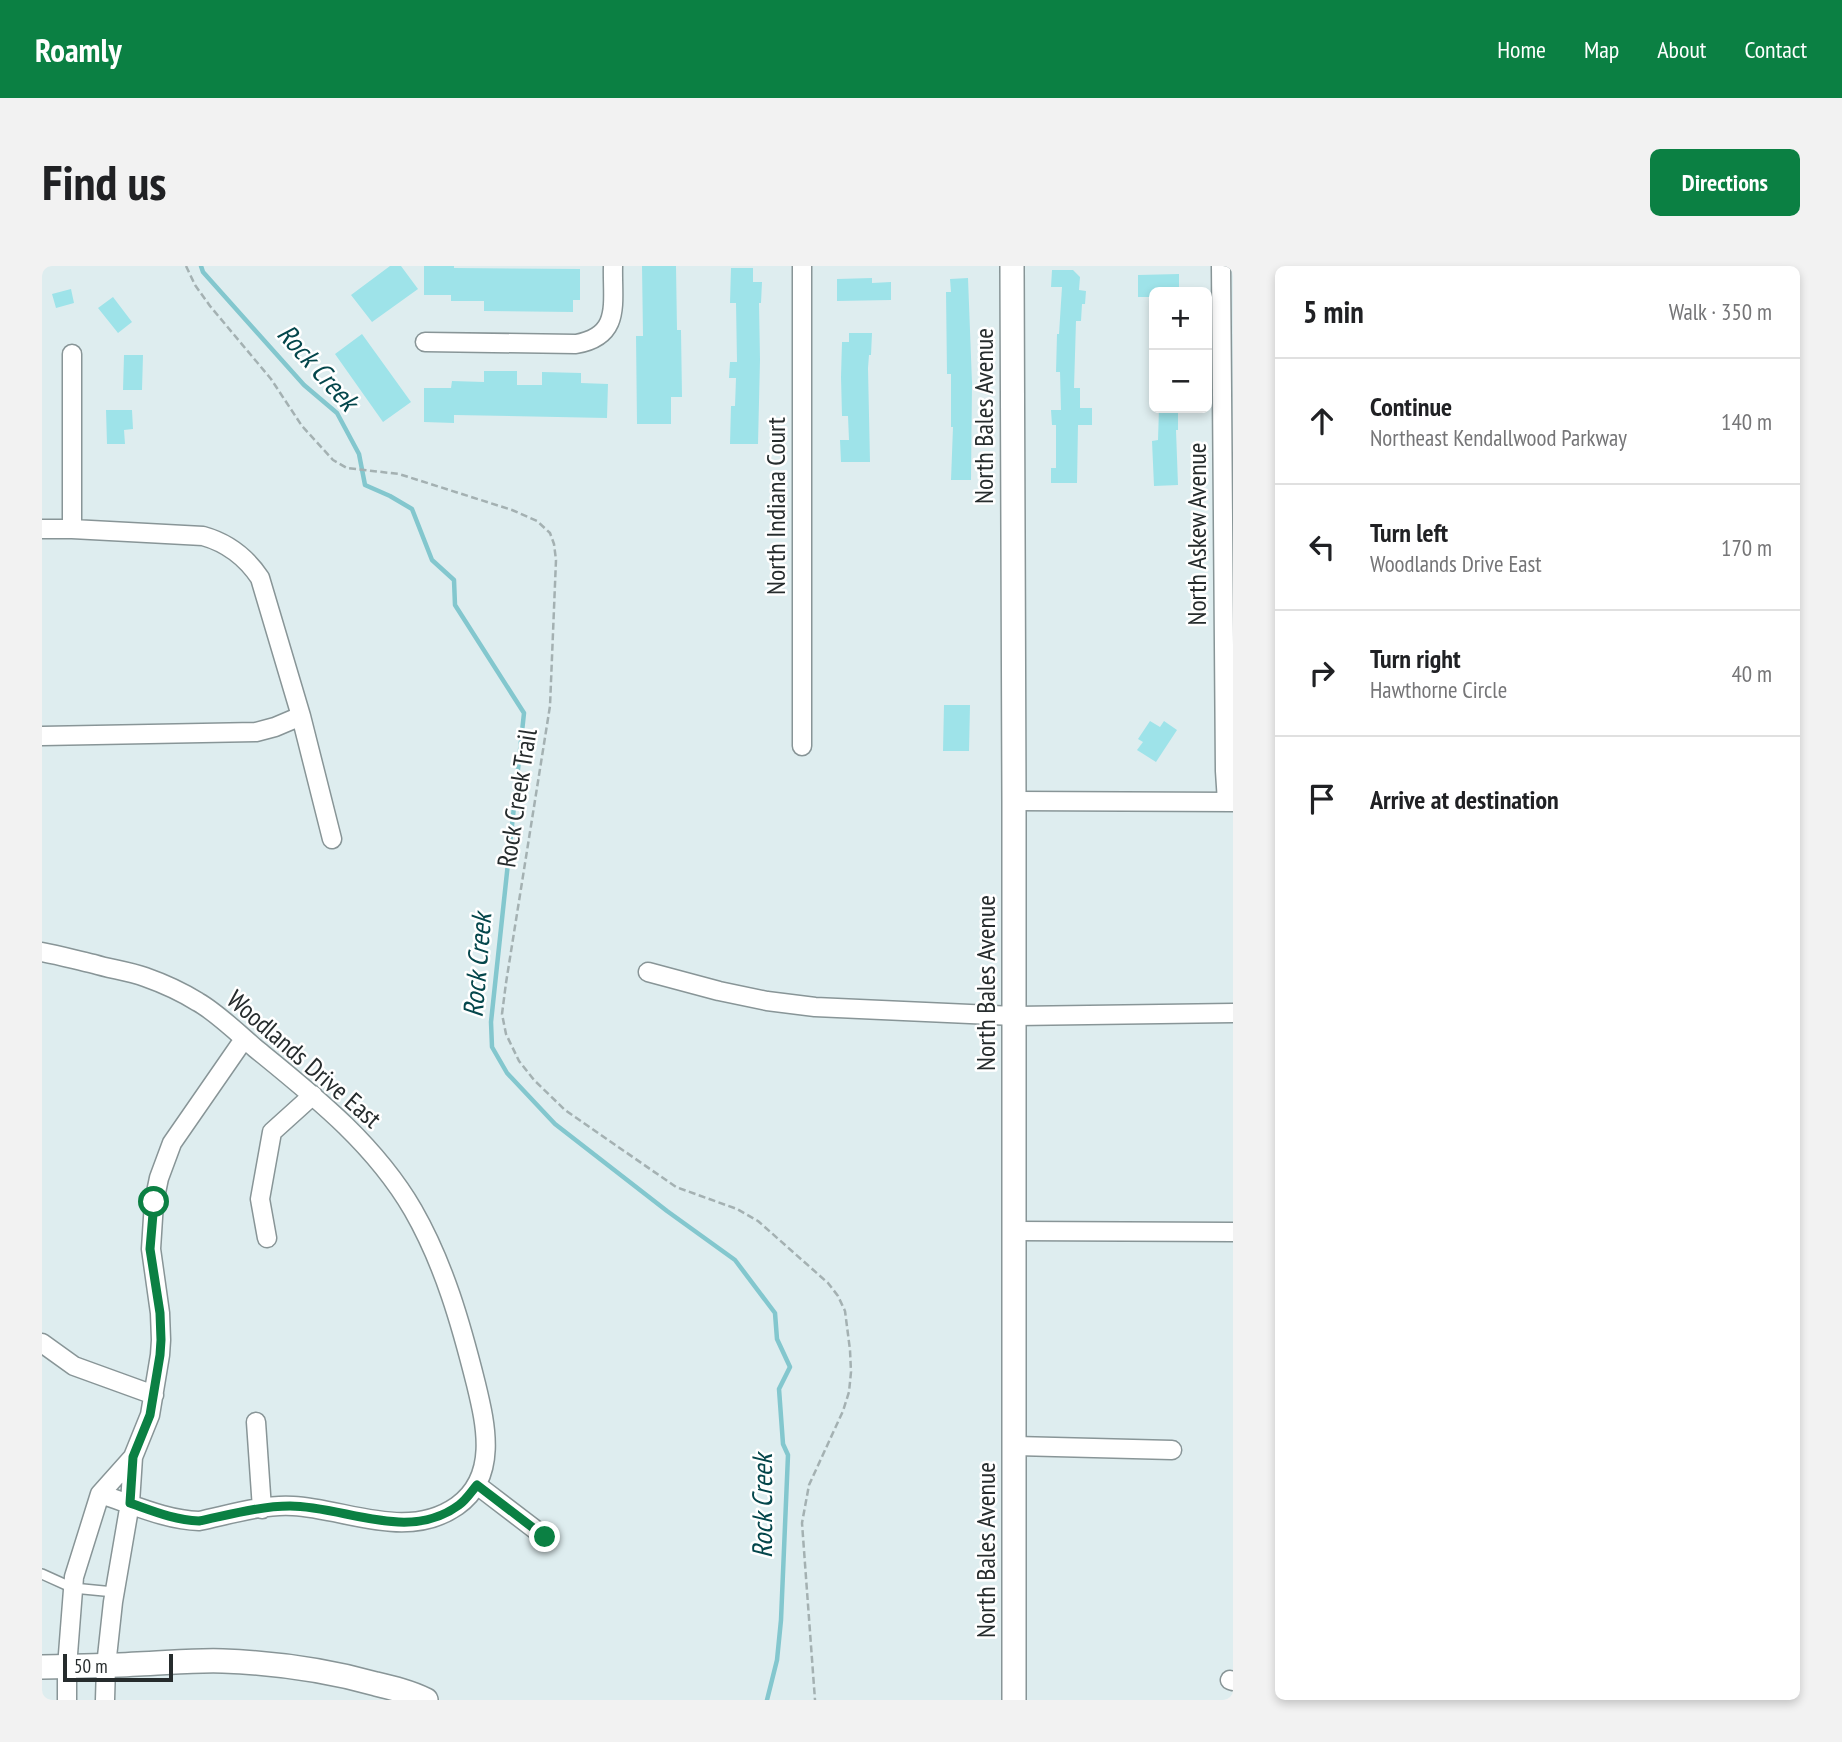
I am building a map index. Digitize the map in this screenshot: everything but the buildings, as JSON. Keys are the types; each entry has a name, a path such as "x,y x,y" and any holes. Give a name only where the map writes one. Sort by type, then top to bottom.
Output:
{"street":[{"path":"425,342 576,344 592,340 607,328 612,319 613,266"},
{"name":"North Indiana Court","path":"802,266 802,746"},
{"name":"North Bales Avenue","path":"1012,266 1014,1700"},
{"name":"North Askew Avenue","path":"1221,266 1224,744 1230,802"},
{"path":"72,354 72,529"},
{"path":"42,529 193,534 213,539 239,553 248,562 260,579 301,716 332,839"},
{"path":"42,736 256,732 301,716"},
{"path":"1014,801 1230,802"},
{"name":"Woodlands Drive East","path":"42,952 145,977 199,1002 313,1095 361,1140 388,1173 412,1209 432,1247 465,1338 478,1389 487,1448 477,1485"},
{"path":"648,972 719,991 815,1007 1014,1016 1233,1013"},
{"path":"104,1700 114,1592 130,1503 133,1457 150,1415 161,1340 160,1313 150,1249 159,1178 172,1143 244,1039"},
{"path":"267,1238 260,1199 272,1132 313,1095"},
{"path":"1014,1231 1233,1233"},
{"path":"42,1343 74,1366 154,1395"},
{"path":"256,1422 262,1509"},
{"path":"1014,1446 1172,1450"},
{"path":"67,1700 74,1577 100,1494 133,1457"},
{"path":"100,1494 168,1517 189,1521 291,1506 397,1523 416,1522 452,1509 477,1485 545,1537"},
{"path":"42,1667 187,1661 268,1664 359,1679 426,1700"}],"lane":[{"path":"42,1574 73,1588 114,1592"}],"path":[{"name":"Rock Creek Trail","path":"186,266 210,306 271,379 302,426 333,460 346,468 399,474 512,510 537,520 550,533 556,560 550,706 506,983 502,1014 506,1034 519,1061 565,1110 676,1186 737,1209 758,1221 828,1283 845,1311 850,1350 849,1392 809,1485 802,1523 815,1700"}],"waterway":[{"name":"Rock Creek","path":"201,266 203,272 304,385 337,413 359,454 365,485 412,509 432,560 454,580 455,605 524,713 491,1022 492,1047 507,1073 555,1124 735,1260 775,1313 777,1339 790,1367 779,1389 783,1444 788,1455 781,1620 777,1660 767,1700"}],"route":[{"path":"154,1202 150,1249 160,1313 160,1355 150,1415 133,1457 130,1503 168,1517 189,1521 291,1506 397,1523 416,1522 452,1509 477,1485 545,1537"}]}
